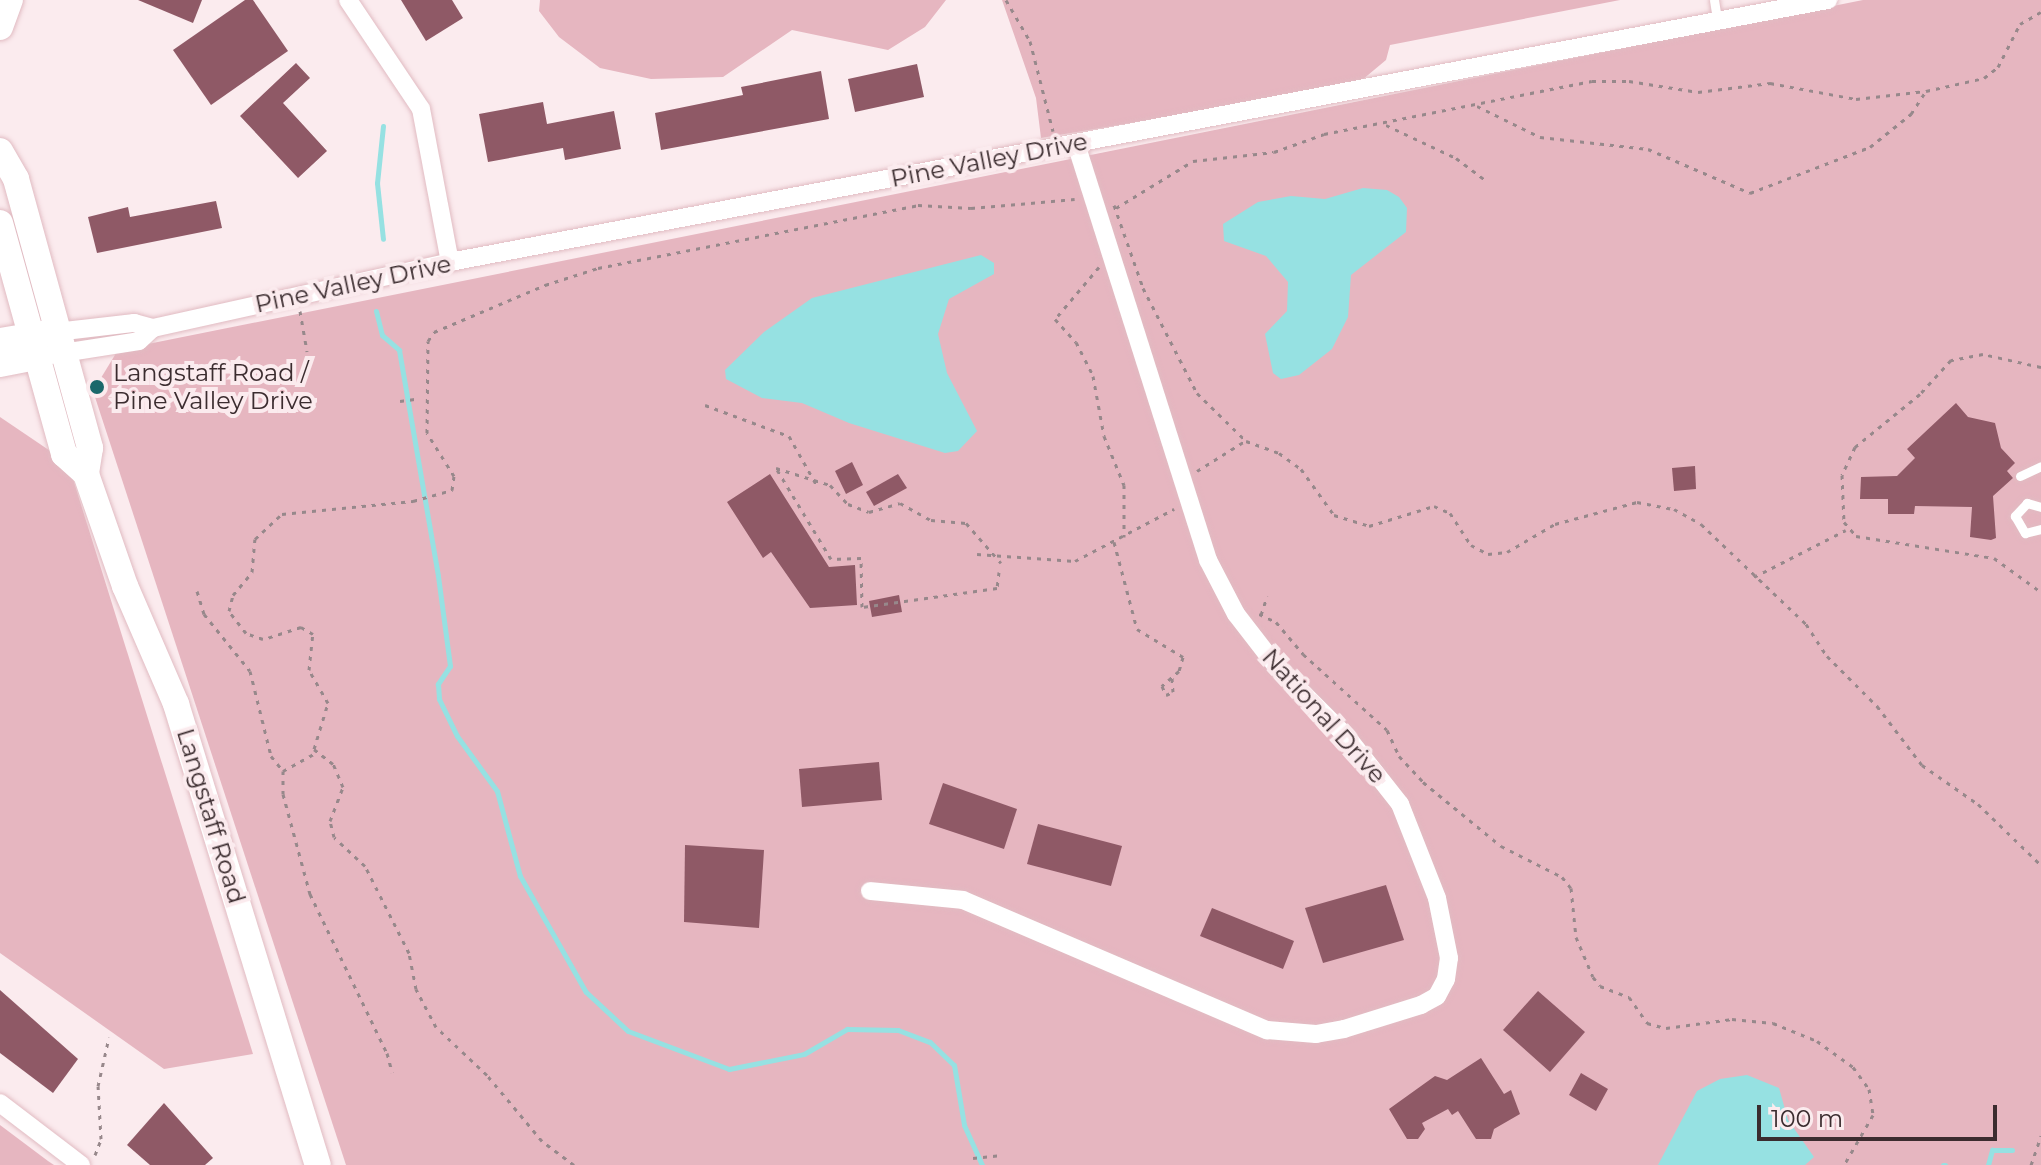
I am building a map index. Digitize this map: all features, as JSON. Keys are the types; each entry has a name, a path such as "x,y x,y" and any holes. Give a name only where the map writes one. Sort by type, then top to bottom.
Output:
{"main road":[{"path":"0,27 10,0"},
{"name":"Langstaff Road","path":"0,151 16,179 47,345"},
{"name":"Langstaff Road","path":"0,223 90,448 86,474 125,586 176,704 318,1165"},
{"name":"Pine Valley Drive","path":"0,341 47,345"},
{"name":"Pine Valley Drive","path":"0,364 47,345"}],"street":[{"path":"348,0 421,109 450,262"},
{"name":"Pine Valley Drive","path":"47,345 139,341 153,328 450,262 1828,0"},
{"name":"National Drive","path":"870,891 963,900 1267,1030 1316,1034 1344,1029 1421,1005 1437,996 1446,979 1449,958 1437,898 1400,804 1347,737 1277,667 1236,614 1208,560 1076,143"},
{"path":"0,1103 88,1161"}],"lane":[{"path":"1714,0 1717,20"},
{"path":"2020,476 2041,466"},
{"path":"2041,507 2027,503 2015,516 2025,533 2041,529"}],"path":[{"path":"1006,0 1030,41 1057,147"},
{"path":"1116,208 1193,161 1274,152 1311,137 1613,80 1698,92 1770,83 1856,99 1926,91 1984,78 1998,67 2020,24 2041,12"},
{"path":"1477,106 1540,137 1648,149 1750,193 1870,147 1911,114 1926,91"},
{"path":"1386,125 1456,158 1486,181"},
{"path":"316,753 315,732 328,703 309,670 313,634 301,627 273,639 254,636 229,611 230,600 252,572 258,532 273,519 293,512 431,498 455,485 427,433 424,358 434,332 598,268 930,203 971,208 1058,197 1094,200 1116,208"},
{"path":"1116,208 1143,288 1191,383 1246,441 1290,460 1324,507 1357,526 1380,525 1414,508 1434,506 1450,513 1479,552 1498,554 1555,524 1648,502 1701,524 1806,624 1827,656 1870,699 1922,765 1978,804 2041,865"},
{"path":"1108,259 1055,319 1076,342 1093,376 1104,436 1124,485 1124,537"},
{"path":"297,299 307,351"},
{"path":"1848,529 1842,475 1849,455 1920,394 1951,360 1983,354 2041,367"},
{"path":"400,401 415,399"},
{"path":"705,405 789,436 816,484"},
{"path":"1187,477 1246,441"},
{"path":"999,572 997,588 862,607 861,558 831,559 776,468 830,485 848,504 869,512 900,503 931,520 966,523 1001,563"},
{"path":"977,554 1055,563 1075,561 1178,507"},
{"path":"1754,577 1848,529"},
{"path":"1848,529 1868,539 1994,558 2041,592"},
{"path":"1114,542 1137,629 1183,657 1172,677"},
{"path":"197,591 204,614 250,671 271,756 283,771 283,794 310,894 387,1053 392,1072"},
{"path":"1261,615 1267,596"},
{"path":"1251,611 1276,622 1303,654 1387,730 1399,756 1423,782 1501,846 1562,877 1571,888 1576,937 1593,977 1600,986 1629,997 1647,1023 1666,1028 1732,1019 1773,1023 1817,1041 1853,1067 1869,1089 1873,1115 1844,1165"},
{"path":"283,771 316,753"},
{"path":"316,753 333,764 343,787 330,830 365,866 409,953 416,989 436,1027 487,1075 542,1141 574,1165"},
{"path":"88,1161 101,1139 98,1086 109,1037"},
{"path":"2031,1165 2041,1136"},
{"path":"973,1158 1002,1155"}],"shaded area":[{"path":"540,0 946,0 925,27 888,50 792,30 723,77 651,79 600,68 559,37 539,11"},
{"path":"1002,0 1620,0 1390,45 1386,60 1356,85 1041,138 1036,98"},
{"path":"1863,0 2041,0 2041,1165 346,1165 93,391 118,350"},
{"path":"0,417 68,463 253,1054 164,1069 0,953"},
{"path":"0,1125 48,1161 54,1165 0,1165"}],"water":[{"path":"1363,188 1387,190 1399,197 1407,208 1406,232 1351,275 1348,317 1332,349 1299,375 1281,379 1273,373 1265,334 1287,311 1288,282 1266,256 1224,241 1223,224 1258,202 1291,196 1325,199"},
{"path":"981,255 994,263 994,274 949,299 938,334 947,373 977,431 958,451 945,453 849,423 802,403 762,398 726,379 725,370 764,332 812,298"},
{"path":"1747,1075 1779,1088 1788,1120 1814,1157 1805,1165 1658,1165 1697,1091 1720,1079"}],"building":[{"path":"138,0 202,0 193,23"},
{"path":"245,0 253,0 288,51 211,105 173,50"},
{"path":"401,0 452,0 463,18 426,41"},
{"path":"296,63 310,78 283,103 327,151 298,178 240,116"},
{"path":"917,64 924,97 855,112 848,79"},
{"path":"821,71 829,119 661,150 655,113 743,95 741,87"},
{"path":"543,102 547,124 614,111 621,149 565,160 563,148 488,162 479,114"},
{"path":"216,201 222,228 97,253 88,217 128,207 130,217"},
{"path":"1956,403 1968,417 1995,423 2001,448 2015,463 2007,471 2013,478 1993,496 1996,538 1991,540 1970,537 1972,507 1915,506 1914,514 1888,514 1888,499 1860,499 1861,477 1897,476 1915,458 1907,449"},
{"path":"852,462 863,485 846,494 835,471"},
{"path":"1695,466 1696,489 1674,491 1672,468"},
{"path":"770,474 829,567 855,565 857,605 810,608 771,552 763,558 727,502"},
{"path":"898,474 907,488 874,506 866,492"},
{"path":"899,595 902,612 872,617 869,601"},
{"path":"879,762 882,800 802,807 799,769"},
{"path":"943,783 1017,809 1004,849 929,824"},
{"path":"1038,824 1122,846 1111,886 1027,864"},
{"path":"685,845 764,850 759,928 684,922"},
{"path":"1386,885 1404,940 1323,963 1305,908"},
{"path":"1212,908 1294,941 1283,969 1200,936"},
{"path":"0,990 78,1059 53,1093 0,1053"},
{"path":"1538,991 1585,1032 1550,1072 1503,1030"},
{"path":"1481,1058 1504,1094 1511,1090 1520,1114 1494,1129 1491,1139 1476,1139 1458,1111 1452,1115 1448,1109 1422,1123 1425,1129 1418,1139 1407,1139 1389,1109 1435,1076 1447,1080"},
{"path":"1581,1073 1608,1089 1596,1111 1569,1095"},
{"path":"164,1103 213,1158 205,1165 150,1165 127,1145"}],"waterway":[{"path":"383,126 377,183 383,239"},
{"path":"376,311 382,335 399,350 438,576 450,666 438,684 439,699 457,736 497,791 520,876 586,992 628,1031 729,1069 804,1054 847,1029 898,1030 930,1042 954,1065 964,1125 982,1165"},
{"path":"1988,1165 1992,1150 2012,1150"}],"place":[{"name":"Langstaff Road / Pine Valley Drive","path":"97,387"}]}
